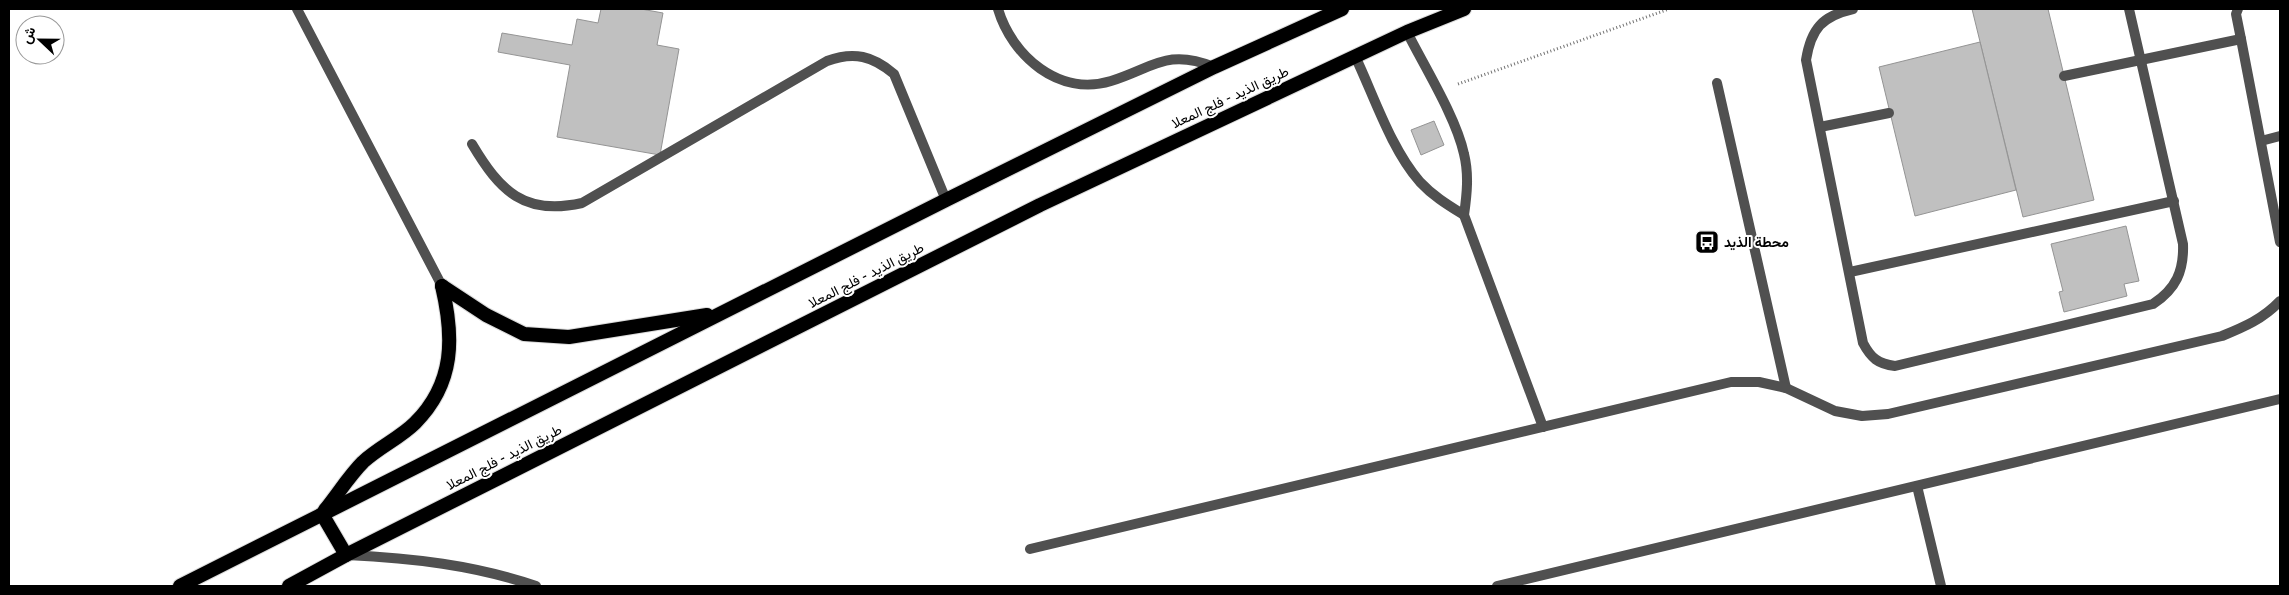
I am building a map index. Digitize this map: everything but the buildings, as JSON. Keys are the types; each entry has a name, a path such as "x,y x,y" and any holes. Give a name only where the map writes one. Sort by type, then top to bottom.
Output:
{"highway":[{"path":"180,586 946,200 1214,67 1342,9"},
{"name":"طريق الذيد - فلج المعلا","path":"289,586 346,555 1040,205 1355,56 1464,9"},
{"path":"442,286 486,314 524,334 569,337 720,313"},
{"path":"322,514 364,462 415,423 440,391 449,352 449,317 442,286"},
{"path":"322,514 346,555"}],"street":[{"path":"297,9 442,286"},
{"path":"998,9 1007,34 1031,63 1050,75 1071,83 1094,85 1111,81 1162,60 1189,59 1214,67"},
{"path":"1853,9 1834,14 1822,22 1808,46 1806,60 1866,348 1876,362 1895,366 2153,304 2165,296 2174,286 2181,272 2183,244 2129,9"},
{"path":"2235,10 2280,242"},
{"path":"1407,32 1437,91 1464,153 1467,194 1464,215 1542,427"},
{"path":"2064,76 2241,39"},
{"path":"472,144 486,168 500,186 518,199 538,206 560,208 582,203 827,61 854,55 867,57 881,63 894,74 946,200"},
{"path":"1355,56 1404,162 1421,183 1440,201 1464,215"},
{"path":"1717,83 1786,388"},
{"path":"1820,127 1889,113"},
{"path":"2261,141 2280,136"},
{"path":"1850,272 2174,201"},
{"path":"1030,549 1731,382 1759,382 1786,388 1835,411 1862,416 1888,414 2222,336 2248,326 2280,302"},
{"path":"1497,586 2280,399"},
{"path":"1917,486 1941,586"},
{"path":"346,555 400,557 452,564 505,576 536,586"}],"path":[{"path":"1437,91 1669,9"}],"place":[{"name":"محطة الذيد","path":"1707,242"}]}
